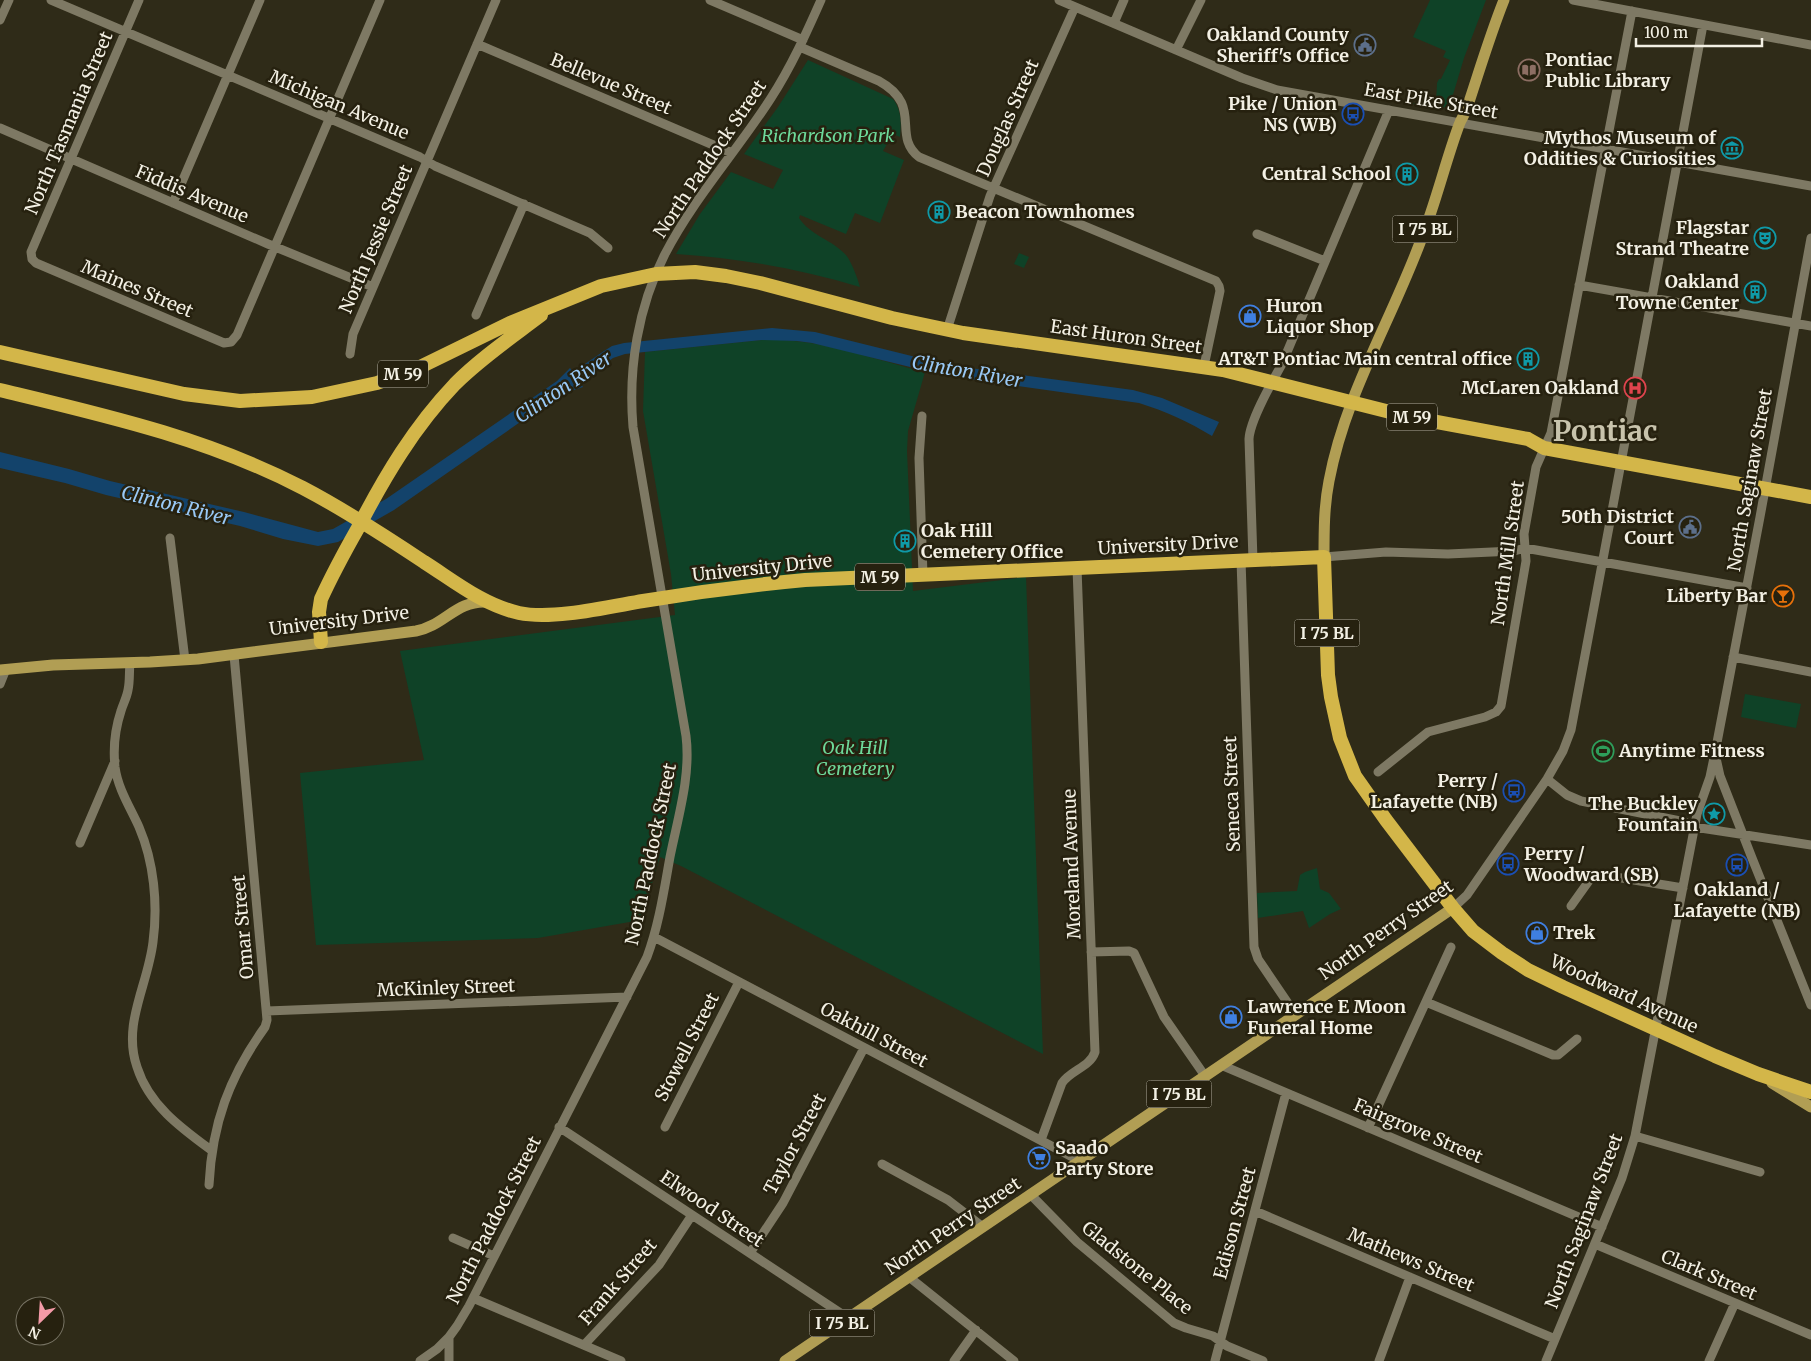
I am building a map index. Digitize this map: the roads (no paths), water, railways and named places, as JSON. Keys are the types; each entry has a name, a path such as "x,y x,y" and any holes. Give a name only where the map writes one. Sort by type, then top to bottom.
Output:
{"highway":[{"name":"East Huron Street","path":"656,274 695,272 726,276 760,283 892,318 948,330 1000,339 1204,366 1273,381 1410,417 1528,439 1544,448 1765,489"},
{"name":"M 59","path":"0,352 184,394 240,401 288,399 340,392 401,375 510,323 601,286 656,274"},
{"path":"321,642 319,612 321,599 353,536 405,444 428,414 484,358 554,306"},
{"name":"M 59","path":"0,390 134,422 180,436 256,465 328,501 487,602"},
{"name":"M 59","path":"1765,489 1811,497"},
{"name":"University Drive","path":"487,602 520,613 543,614 607,608 662,598 784,582 1324,556"},
{"name":"Woodward Avenue","path":"1324,556 1328,675 1331,698 1340,738 1355,776 1453,908 1474,932 1528,970 1656,1030 1758,1074 1811,1092"}],"main road":[{"name":"Woodward Avenue","path":"1324,556 1325,514 1329,482 1339,438 1378,337 1432,213 1459,123 1504,0"},
{"name":"University Drive","path":"3,670 42,666 185,660 416,631 431,626 463,605 474,602 487,602"},
{"name":"North Perry Street","path":"785,1361 1453,908"},
{"path":"1758,1074 1811,1107"}],"street":[{"path":"0,20 9,0"},
{"name":"Michigan Avenue","path":"51,0 330,118 592,234 608,248"},
{"name":"North Tasmania Street","path":"32,259 31,252 139,0"},
{"path":"173,203 260,0"},
{"path":"275,247 380,0"},
{"name":"North Jessie Street","path":"350,354 353,334 496,0"},
{"path":"710,0 802,43 879,81 891,89 898,96 904,109 906,140 911,151 923,159 1216,281 1220,291 1204,366"},
{"name":"North Paddock Street","path":"420,1361 437,1349 449,1337 463,1318 627,997 644,963 654,937 685,784 688,757 634,432 632,400 637,334 656,274 684,222 775,92 802,43 821,0"},
{"name":"East Pike Street","path":"1059,0 1242,78 1271,88 1811,186"},
{"path":"1114,23 1124,0"},
{"path":"1176,50 1201,0"},
{"path":"1573,0 1811,45"},
{"name":"Douglas Street","path":"948,330 994,189 1075,7"},
{"name":"North Mill Street","path":"1378,772 1428,732 1485,717 1499,709 1502,701 1526,561 1524,534 1536,467 1551,433 1632,11"},
{"name":"North Perry Street","path":"1453,908 1464,899 1547,779 1563,751 1574,720 1703,25"},
{"name":"Bellevue Street","path":"477,44 732,153"},
{"name":"Seneca Street","path":"1296,1015 1258,959 1254,947 1247,560 1249,436 1282,364 1389,110"},
{"name":"Fiddis Avenue","path":"0,128 275,247 373,287"},
{"path":"476,315 524,204"},
{"path":"1257,234 1325,261"},
{"name":"North Saginaw Street","path":"1546,1361 1625,1172 1635,1136 1694,827 1710,777 1715,753 1811,238"},
{"name":"Maines Street","path":"32,259 36,263 221,343 231,342 236,337 275,247"},
{"path":"1579,285 1811,326"},
{"path":"922,416 918,458 923,575"},
{"path":"170,538 185,660"},
{"name":"University Drive","path":"1324,556 1386,552 1466,553 1514,551 1525,548 1747,588"},
{"name":"Moreland Avenue","path":"1041,1140 1062,1083 1068,1076 1091,1060 1095,1054 1077,568"},
{"name":"Omar Street","path":"209,1185 212,1150 218,1120 229,1089 243,1060 266,1025 267,1011 234,654"},
{"path":"1733,657 1811,672"},
{"path":"130,663 128,688 115,736 115,760 118,782 138,826 147,853 155,906 154,935 150,961 132,1027 134,1060 143,1082 160,1107 174,1122 212,1150"},
{"path":"0,684 3,670"},
{"path":"1715,753 1720,776 1796,972 1811,1005"},
{"path":"80,843 115,760"},
{"path":"1547,779 1567,795 1580,801 1685,822 1694,827 1811,844"},
{"path":"1572,906 1591,878 1597,874 1683,888"},
{"name":"Oakhill Street","path":"654,937 1080,1161"},
{"path":"1368,1128 1450,947"},
{"path":"1092,952 1129,951 1134,953 1165,1018 1205,1076"},
{"name":"Stowell Street","path":"665,1127 739,982"},
{"name":"McKinley Street","path":"267,1011 627,997"},
{"path":"1426,1002 1553,1055 1558,1055 1577,1039"},
{"name":"Taylor Street","path":"750,1253 783,1203 864,1048"},
{"name":"Fairgrove Street","path":"1221,1065 1602,1227"},
{"name":"Edison Street","path":"1215,1361 1286,1093"},
{"name":"Elwood Street","path":"559,1127 848,1318"},
{"path":"1635,1136 1760,1172"},
{"path":"882,1164 948,1200 982,1227"},
{"name":"Gladstone Place","path":"1030,1194 1077,1242 1171,1320 1186,1328 1213,1336 1227,1346 1263,1361"},
{"name":"Mathews Street","path":"1255,1210 1555,1339"},
{"name":"Frank Street","path":"584,1345 658,1265 692,1215"},
{"path":"453,1238 494,1256"},
{"name":"Clark Street","path":"1595,1244 1811,1335"},
{"path":"909,1277 1014,1361"},
{"path":"1379,1361 1410,1277"},
{"path":"473,1298 621,1361"},
{"path":"1709,1361 1735,1303"},
{"path":"954,1361 976,1330"},
{"path":"449,1337 449,1361"}],"water":[{"name":"Clinton River","path":"772,328 815,332 948,365 1133,390 1162,398 1219,422 1212,436 1177,417 1139,403 947,376 812,343 762,340 625,354 613,358 580,382 583,387 559,395 394,510 338,542 318,546 283,539 240,526 0,468 0,452 318,532 333,529 386,499 557,381 570,368 573,372 612,346 624,343"}],"place":[{"name":"Oakland County Sheriff's Office","path":"1365,45"},
{"name":"Pontiac Public Library","path":"1529,70"},
{"name":"Pike / Union NS (WB)","path":"1353,114"},
{"name":"Mythos Museum of Oddities & Curiosities","path":"1732,148"},
{"name":"Central School","path":"1407,174"},
{"name":"Beacon Townhomes","path":"939,212"},
{"name":"Flagstar Strand Theatre","path":"1765,238"},
{"name":"Oakland Towne Center","path":"1755,292"},
{"name":"Huron Liquor Shop","path":"1250,316"},
{"name":"AT&T Pontiac Main central office","path":"1528,359"},
{"name":"McLaren Oakland","path":"1635,388"},
{"name":"50th District Court","path":"1690,527"},
{"name":"Oak Hill Cemetery Office","path":"905,541"},
{"name":"Liberty Bar","path":"1783,596"},
{"name":"Anytime Fitness","path":"1603,751"},
{"name":"Perry / Lafayette (NB)","path":"1514,791"},
{"name":"The Buckley Fountain","path":"1714,814"},
{"name":"Perry / Woodward (SB)","path":"1508,864"},
{"name":"Oakland / Lafayette (NB)","path":"1737,865"},
{"name":"Trek","path":"1537,933"},
{"name":"Lawrence E Moon Funeral Home","path":"1231,1017"},
{"name":"Saado Party Store","path":"1039,1158"}],"district":[{"name":"Pontiac","path":"1605,431"}],"park label":[{"name":"Richardson Park","path":"828,136"},
{"name":"Oak Hill Cemetery","path":"855,758"}]}
